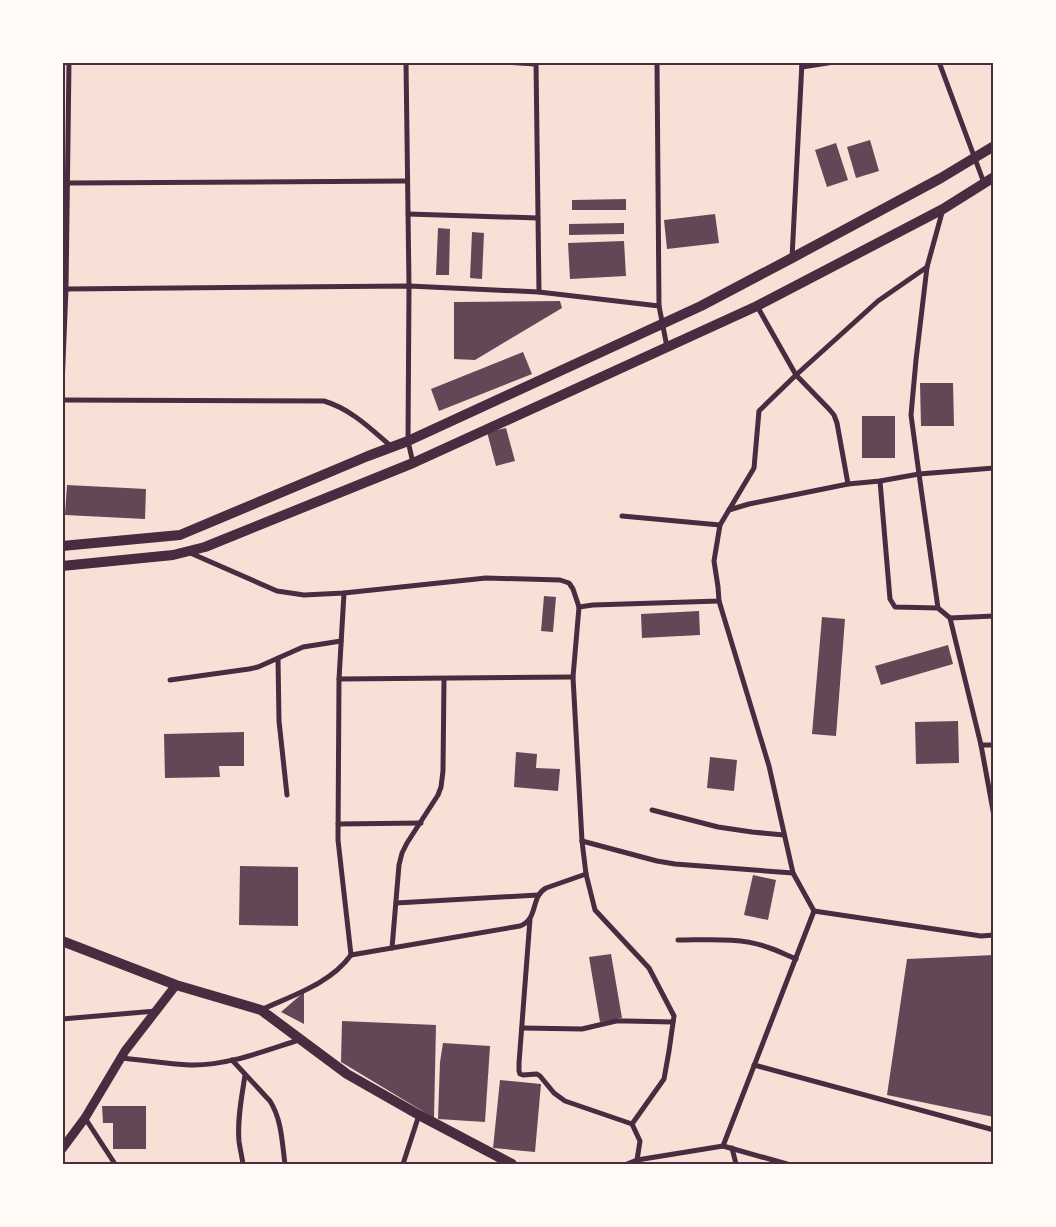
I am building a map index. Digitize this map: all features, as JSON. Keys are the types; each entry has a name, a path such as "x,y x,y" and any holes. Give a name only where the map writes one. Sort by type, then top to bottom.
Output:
{"main road":[{"path":"62,546 180,535 408,441 701,306 941,178 994,146"},
{"path":"62,566 173,556 188,552 205,547 413,464 757,306 943,210 994,177"},
{"path":"62,941 176,985 261,1010 347,1074 505,1163"}],"street":[{"path":"62,386 66,288 69,62"},
{"path":"406,62 409,286 408,441 413,464"},
{"path":"502,62 536,63 540,292"},
{"path":"657,62 659,306 667,347"},
{"path":"792,258 802,65 834,62"},
{"path":"939,62 984,183"},
{"path":"68,183 407,180"},
{"path":"938,608 912,415 916,360 928,267 943,210"},
{"path":"408,214 538,218"},
{"path":"723,1146 814,911 793,873 768,766 719,601 714,562 720,524 754,468 759,411 878,301 928,267"},
{"path":"66,288 409,286 540,292 659,306"},
{"path":"757,306 796,375 834,415 848,484"},
{"path":"62,400 324,400 351,412 393,447"},
{"path":"729,510 749,504 848,484 919,474 994,468"},
{"path":"880,481 890,599 895,607 938,608 950,618 981,745 994,816"},
{"path":"622,516 720,524"},
{"path":"188,552 277,591 304,595 344,593 486,578 560,580 569,583 579,607 573,677 582,841 586,874 595,910 649,968 674,1016 664,1078 632,1124"},
{"path":"261,1010 308,989 329,977 351,955 338,840 339,679 344,593"},
{"path":"579,607 719,601"},
{"path":"950,618 994,616"},
{"path":"170,680 258,667 303,647 341,641"},
{"path":"278,658 279,721 287,795"},
{"path":"339,679 573,677"},
{"path":"392,948 399,865 402,854 438,795 442,780 444,679"},
{"path":"981,745 994,745"},
{"path":"652,810 718,827 784,834"},
{"path":"338,824 421,823"},
{"path":"582,841 675,864 793,873"},
{"path":"586,874 546,888 538,895 530,919 519,1071 520,1074 524,1075 537,1074 540,1076 554,1093 565,1102 632,1124 640,1141 637,1160"},
{"path":"396,903 538,895"},
{"path":"814,911 981,936 994,935"},
{"path":"351,955 520,926 530,919"},
{"path":"678,940 750,943 766,946 796,959"},
{"path":"62,1149 85,1118 120,1058 176,985"},
{"path":"62,1019 156,1011"},
{"path":"522,1028 582,1029 626,1020 673,1022"},
{"path":"120,1058 190,1065 232,1060 300,1039"},
{"path":"232,1060 270,1101 277,1114 285,1164"},
{"path":"754,1065 994,1130"},
{"path":"243,1164 238,1128 245,1075"},
{"path":"403,1164 419,1115"},
{"path":"85,1118 115,1164"},
{"path":"627,1164 637,1160 723,1146 787,1164"},
{"path":"732,1148 736,1164"}],"building":[{"path":"662,62 712,62 712,64 662,65"},
{"path":"870,140 879,171 856,178 847,147"},
{"path":"836,143 848,180 827,187 815,150"},
{"path":"626,199 626,210 572,210 572,200"},
{"path":"715,214 719,243 667,249 664,220"},
{"path":"624,223 624,234 569,235 569,224"},
{"path":"438,228 450,229 449,275 436,275"},
{"path":"472,232 484,233 482,279 470,278"},
{"path":"624,241 626,276 570,279 568,243"},
{"path":"560,301 562,308 475,360 454,359 454,302"},
{"path":"523,352 532,374 439,411 431,389"},
{"path":"920,383 953,383 954,426 921,426"},
{"path":"862,416 895,416 895,458 862,458"},
{"path":"506,428 515,461 496,466 487,432"},
{"path":"67,485 146,489 145,519 65,515"},
{"path":"544,596 556,597 553,632 541,631"},
{"path":"699,611 700,635 642,638 641,614"},
{"path":"822,617 845,619 836,736 812,734"},
{"path":"948,645 953,664 881,685 875,666"},
{"path":"958,721 959,763 916,764 915,722"},
{"path":"244,732 244,766 219,766 220,777 165,778 164,734"},
{"path":"516,752 537,754 536,768 560,769 558,791 514,787"},
{"path":"710,757 737,760 734,791 707,788"},
{"path":"240,866 298,867 298,926 239,925"},
{"path":"753,875 776,880 768,920 744,915"},
{"path":"611,954 622,1018 600,1022 589,957"},
{"path":"994,955 994,1117 887,1095 907,959"},
{"path":"304,992 304,1024 281,1012"},
{"path":"342,1021 436,1025 434,1118 341,1062"},
{"path":"443,1043 490,1046 485,1122 438,1119 440,1062"},
{"path":"500,1080 541,1084 535,1152 493,1148"},
{"path":"102,1106 146,1106 146,1149 113,1149 113,1123 103,1123"}]}
